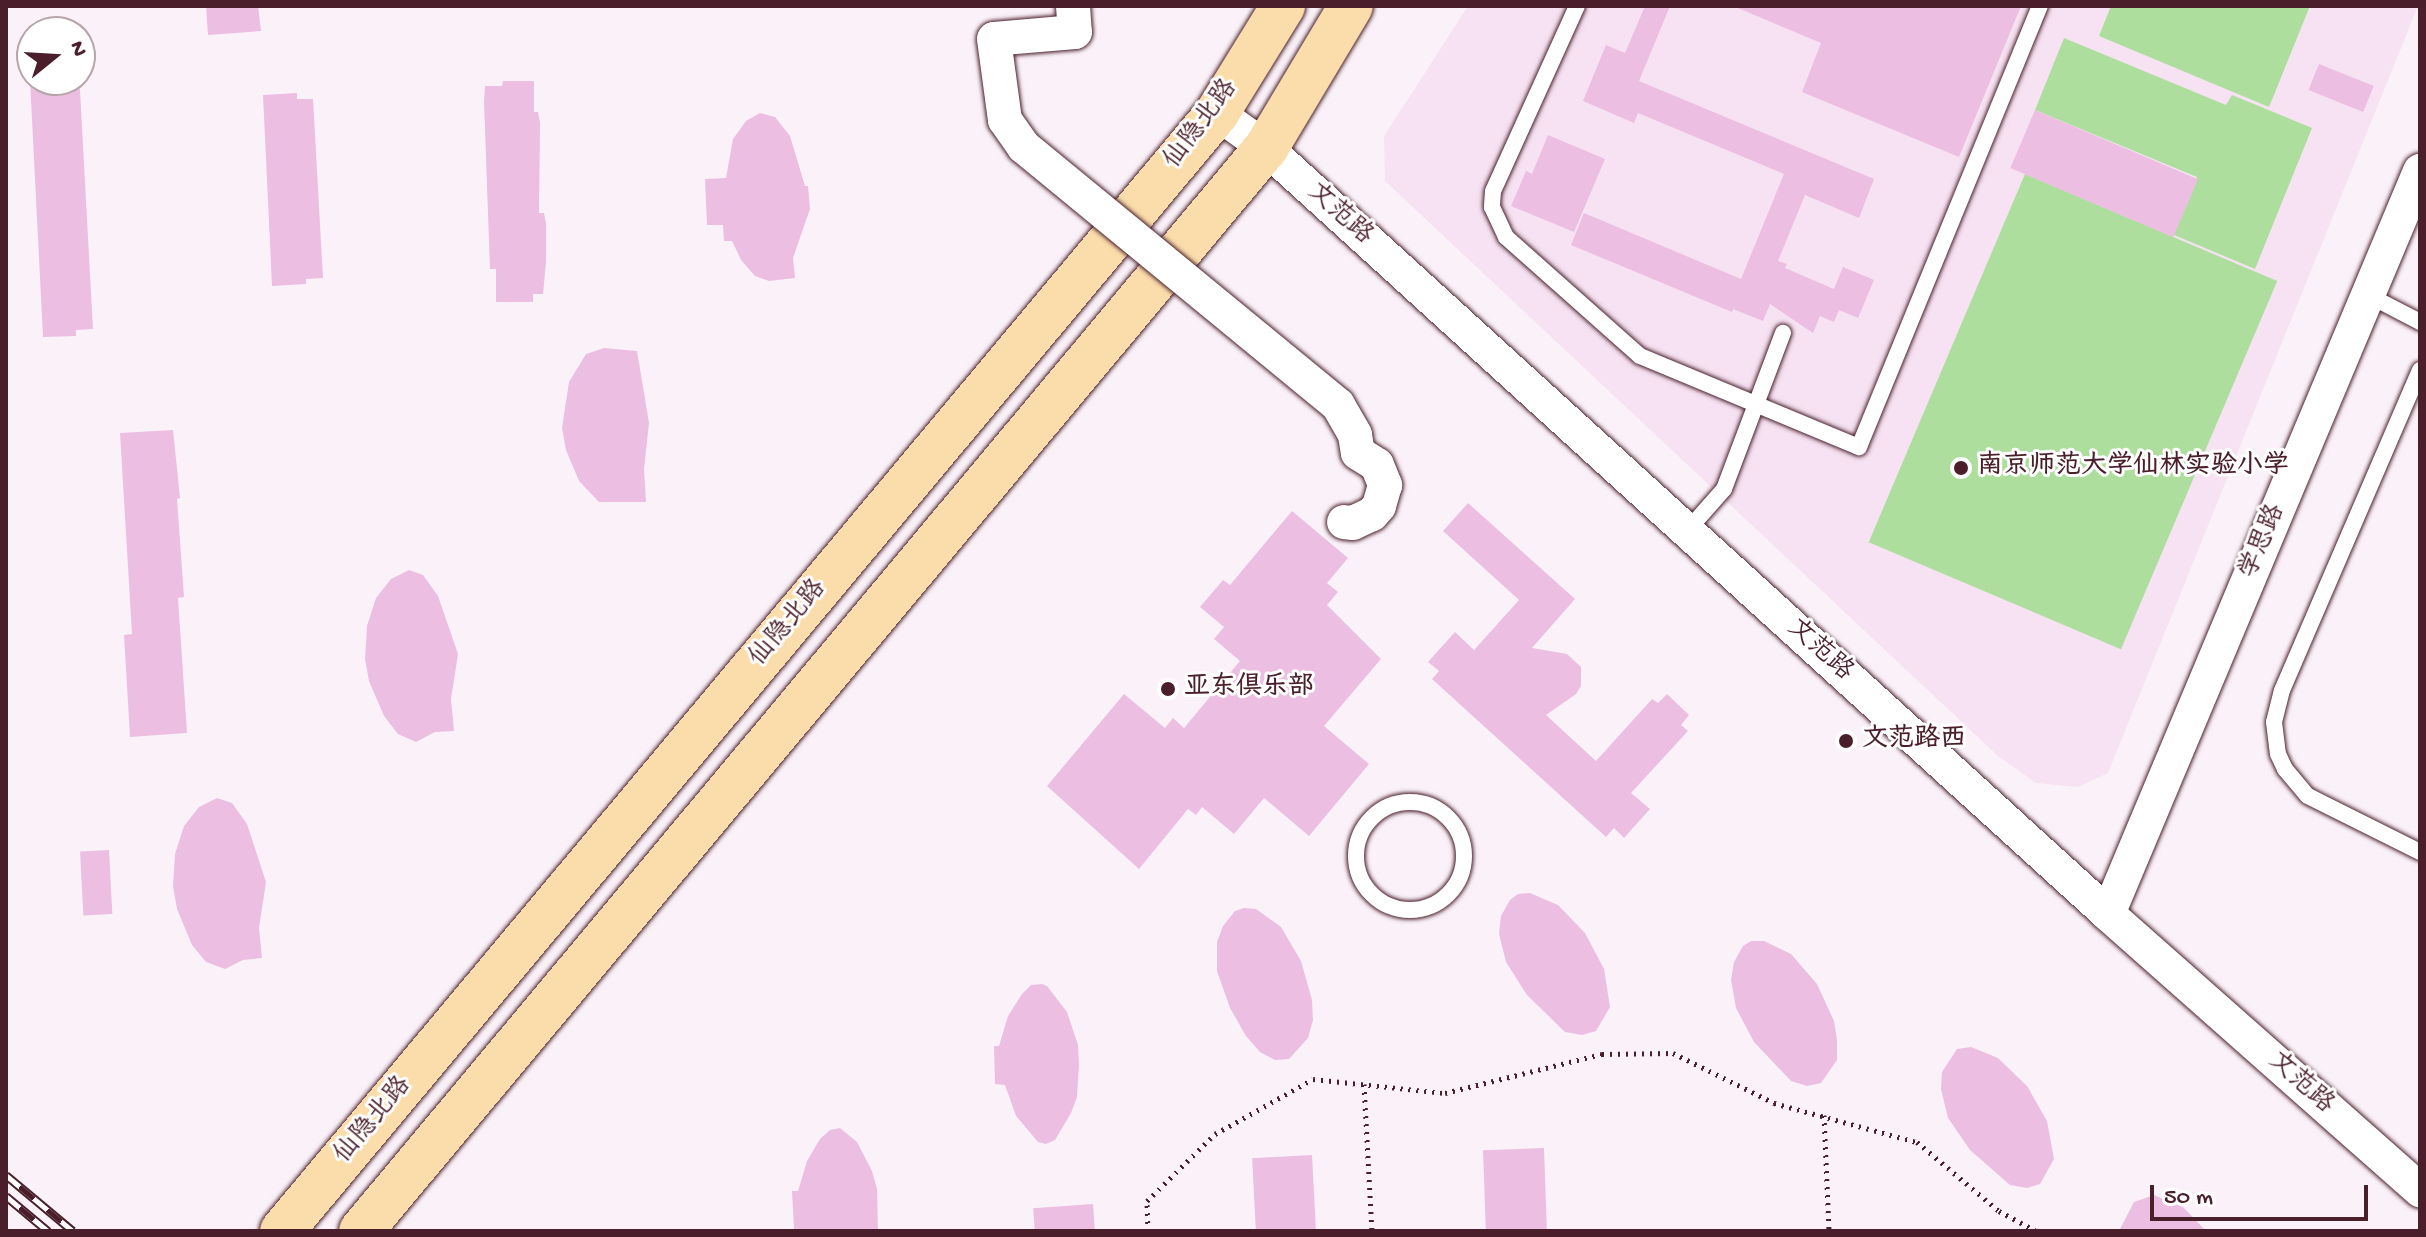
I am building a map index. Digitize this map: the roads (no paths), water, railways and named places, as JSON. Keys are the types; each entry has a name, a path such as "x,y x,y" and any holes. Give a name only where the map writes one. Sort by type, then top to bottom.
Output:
{"main road":[{"name":"仙隐北路","path":"282,1231 1217,113 1283,6"},
{"path":"361,1231 1266,148 1351,6"}],"street":[{"path":"1073,6 1075,32 994,39 1005,120 1024,147 1338,405 1352,426 1358,453 1377,465 1385,485 1379,506 1372,514 1353,523 1344,522"},
{"name":"文范路","path":"1217,113 1266,148 2108,914 2420,1190"},
{"name":"学思路","path":"2108,914 2420,171"}],"lane":[{"path":"1577,6 1493,191 1492,207 1506,237 1640,356 1859,447 2040,6"},
{"path":"2368,295 2420,322"},
{"path":"1687,531 1724,489 1783,333"},
{"path":"2420,370 2282,690 2274,722 2278,754 2285,769 2308,796 2420,852"},
{"path":"1404,802 1435,807 1457,828 1463,843 1464,858 1455,887 1444,899 1415,910 1400,909 1373,895 1363,883 1356,853 1366,824 1376,813 1404,802"}],"railway":[{"path":"6,1175 73,1231"},
{"path":"6,1196 48,1231"}],"place":[{"name":"南京师范大学仙林实验小学","path":"1961,468"},
{"name":"亚东俱乐部","path":"1168,689"},
{"name":"文范路西","path":"1846,741"}]}
